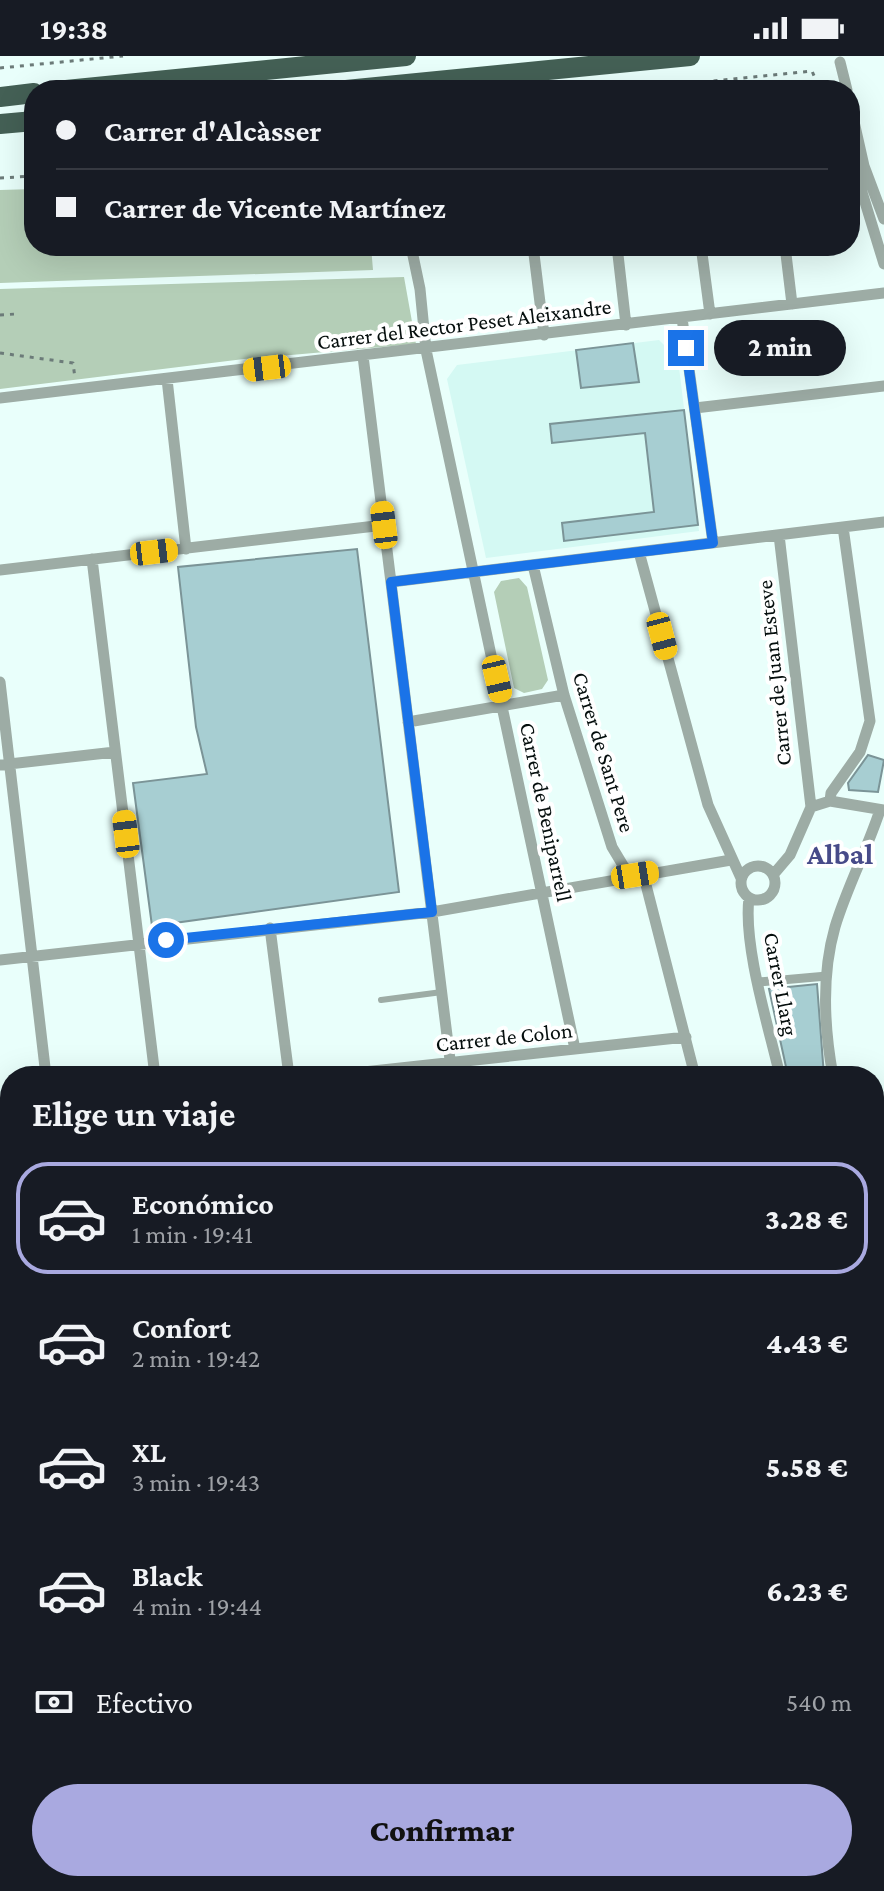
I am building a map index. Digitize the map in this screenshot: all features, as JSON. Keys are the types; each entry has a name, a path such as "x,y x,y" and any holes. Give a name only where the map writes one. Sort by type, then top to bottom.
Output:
{"highway":[{"path":"166,80 406,56"},
{"path":"447,80 690,56"},
{"path":"0,97 24,94"},
{"path":"0,124 24,122"}],"street":[{"path":"840,62 844,80"},
{"path":"860,148 884,219"},
{"path":"860,186 884,264"},
{"name":"Carrer de Beniparrell","path":"413,256 426,350 575,1049"},
{"path":"534,256 544,335"},
{"path":"618,256 626,325"},
{"path":"702,256 710,314"},
{"path":"786,256 792,304"},
{"name":"Carrer del Rector Peset Aleixandre","path":"0,398 426,350 884,293"},
{"path":"682,318 713,543"},
{"path":"363,356 451,1066"},
{"path":"167,379 186,549"},
{"path":"695,408 884,386"},
{"path":"391,582 884,522"},
{"path":"0,570 384,525"},
{"path":"830,801 831,793 867,738 870,721 843,527"},
{"name":"Carrer de Juan Esteve","path":"779,535 811,807"},
{"path":"639,552 708,805 741,878 742,890 749,898 760,901 770,896 775,886 773,875 759,866 748,869 741,878"},
{"path":"92,559 154,1066"},
{"name":"Carrer de Sant Pere","path":"533,565 564,695 612,847 624,867 645,881 693,1066"},
{"path":"0,682 5,765 45,1066"},
{"path":"408,722 564,695"},
{"path":"5,765 115,752"},
{"path":"773,875 790,855 811,807 830,801 882,810 835,928 827,976 826,1037 831,1066"},
{"path":"0,960 432,912 731,860"},
{"name":"Carrer Llarg","path":"749,898 749,921 759,982 778,1066"},
{"path":"270,928 288,1066"},
{"path":"759,982 827,976"},
{"name":"Carrer de Colon","path":"422,1066 686,1037"}],"lane":[{"path":"381,1000 442,992"}],"path":[{"path":"0,68 123,56"},
{"path":"723,80 812,71 816,80"},
{"path":"0,178 24,177"},
{"path":"0,315 16,314"},
{"path":"0,353 73,363 77,390"}],"shaded area":[{"path":"659,340 678,359 699,531 486,558 447,379 457,365"}],"green space":[{"path":"24,189 24,256 372,256 373,270 0,283 0,190"},
{"path":"404,277 416,344 244,359 0,389 0,289"},
{"path":"519,578 527,587 548,680 542,689 524,693 514,688 494,592 501,581"}],"building":[{"path":"633,343 639,382 581,388 576,350"},
{"path":"684,410 698,525 564,541 562,523 654,512 645,433 552,443 550,424"},
{"path":"357,549 399,892 152,926 133,783 207,774 196,727 178,567"},
{"path":"868,755 884,760 878,792 849,790 848,783"},
{"path":"817,984 823,1066 786,1066 769,989"}],"district":[{"name":"Albal","path":"840,853"}],"route":[{"path":"166,940 432,912 391,582 713,543 686,348"}]}
